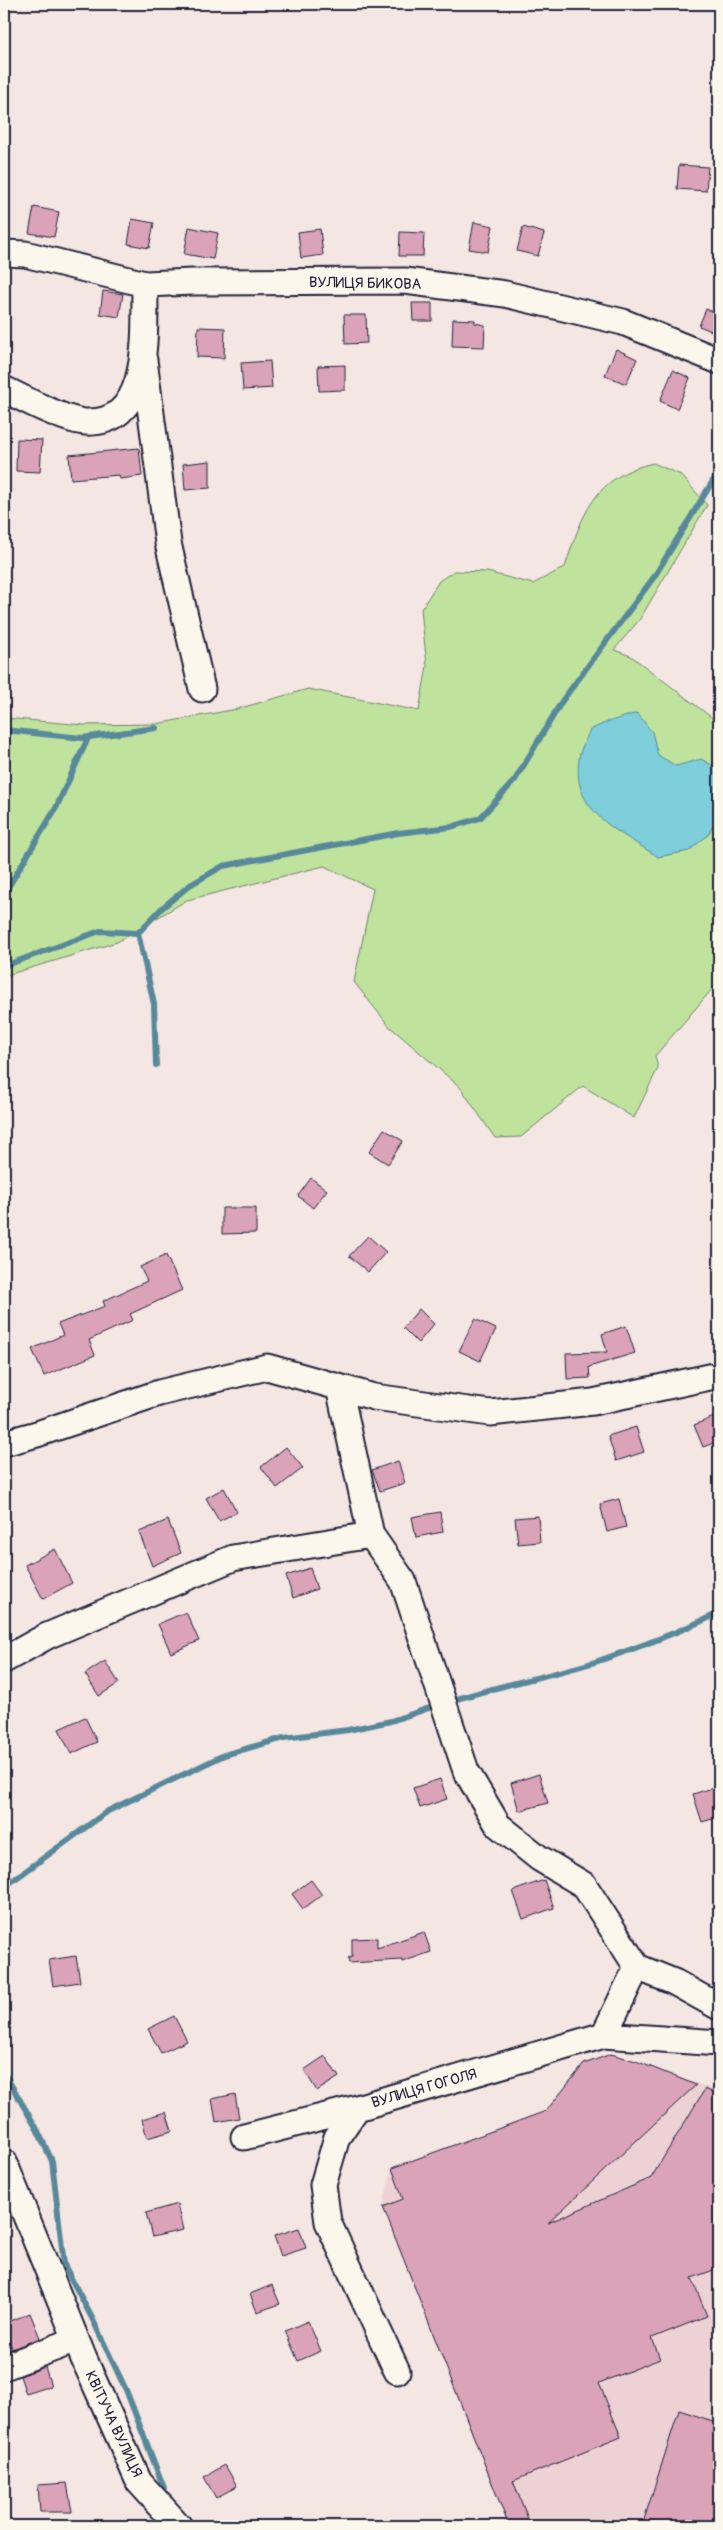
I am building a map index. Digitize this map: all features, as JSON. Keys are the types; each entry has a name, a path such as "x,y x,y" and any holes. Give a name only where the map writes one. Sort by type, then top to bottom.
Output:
{"street":[{"name":"ВУЛИЦЯ БИКОВА","path":"4,253 25,254 145,284 405,281 505,294 623,322 719,361"},
{"path":"145,284 144,360 151,431 168,544 202,689"},
{"path":"4,389 39,406 84,422 110,420 131,402 144,360"},
{"path":"4,1443 37,1434 159,1392 267,1367 374,1397 490,1414 593,1402 719,1374"},
{"path":"339,1387 371,1535 403,1582 466,1771 498,1825 539,1858 584,1885 637,1967 674,1982 719,2007"},
{"path":"4,1660 47,1636 233,1558 371,1535"},
{"path":"637,1967 604,2035 719,2044"},
{"name":"ВУЛИЦЯ ГОГОЛЯ","path":"244,2137 357,2108 604,2035"},
{"path":"357,2108 337,2137 323,2184 328,2222 396,2371"},
{"name":"КВІТУЧА ВУЛИЦЯ","path":"4,2162 76,2340 139,2482 179,2526"},
{"path":"4,2366 76,2340"}],"shaded area":[{"path":"636,2061 719,2092 719,2526 508,2526 383,2207 392,2168 546,2111 566,2088"}],"green space":[{"path":"653,463 681,475 707,505 640,619 614,650 631,656 719,723 719,981 655,1056 658,1068 634,1118 583,1086 521,1137 495,1138 460,1087 389,1026 354,982 373,889 324,866 187,900 117,942 4,976 4,718 84,725 156,724 237,709 308,689 419,711 427,666 421,609 439,581 454,571 487,572 533,584 565,567 578,531 593,500 617,477 633,469"}],"water":[{"path":"637,713 652,732 658,755 676,766 701,759 719,769 719,814 708,835 689,851 658,857 602,819 583,794 579,778 579,759 590,730 607,722"}],"building":[{"path":"679,165 708,167 706,191 677,189"},
{"path":"34,207 59,212 54,237 29,233"},
{"path":"132,219 154,223 149,248 128,244"},
{"path":"474,222 493,226 488,252 469,249"},
{"path":"189,227 218,233 213,259 184,254"},
{"path":"523,227 544,233 538,256 517,251"},
{"path":"320,229 323,255 301,258 298,232"},
{"path":"400,232 424,233 423,256 399,256"},
{"path":"103,291 123,294 119,317 100,314"},
{"path":"412,303 432,303 432,321 413,321"},
{"path":"706,309 719,314 719,334 699,326"},
{"path":"344,315 366,315 367,343 345,344"},
{"path":"453,319 475,320 475,323 485,325 484,347 452,346"},
{"path":"198,327 225,328 224,358 197,357"},
{"path":"616,349 637,359 626,384 605,375"},
{"path":"270,361 272,388 243,390 241,363"},
{"path":"345,365 345,390 319,391 318,366"},
{"path":"673,370 690,378 677,409 660,401"},
{"path":"17,439 42,440 40,472 16,471"},
{"path":"139,448 142,476 120,479 119,475 71,479 69,455"},
{"path":"210,461 210,488 185,490 183,464"},
{"path":"384,1129 403,1141 388,1164 369,1152"},
{"path":"311,1178 327,1190 313,1208 298,1196"},
{"path":"222,1208 256,1208 256,1233 222,1234"},
{"path":"368,1236 386,1252 368,1272 349,1256"},
{"path":"166,1255 182,1290 130,1314 133,1320 89,1340 95,1355 44,1376 32,1349 63,1335 58,1324 105,1306 103,1301 147,1281 140,1267"},
{"path":"419,1309 434,1324 418,1343 403,1328"},
{"path":"475,1319 496,1329 480,1361 459,1351"},
{"path":"626,1326 635,1353 589,1367 590,1378 567,1379 566,1353 607,1352 602,1334"},
{"path":"719,1415 719,1441 703,1447 694,1425"},
{"path":"636,1427 644,1452 616,1461 608,1436"},
{"path":"286,1447 303,1468 277,1488 261,1467"},
{"path":"398,1461 405,1483 380,1491 372,1470"},
{"path":"224,1488 237,1512 219,1521 206,1498"},
{"path":"619,1499 626,1527 607,1532 600,1504"},
{"path":"440,1512 443,1532 416,1537 412,1517"},
{"path":"538,1516 540,1542 518,1544 515,1518"},
{"path":"168,1520 181,1553 152,1566 139,1532"},
{"path":"55,1549 72,1583 43,1599 25,1565"},
{"path":"310,1568 317,1589 293,1598 286,1576"},
{"path":"186,1612 199,1641 171,1653 158,1624"},
{"path":"105,1661 119,1683 99,1696 85,1674"},
{"path":"85,1717 97,1742 71,1754 59,1729"},
{"path":"539,1774 548,1803 519,1811 511,1783"},
{"path":"440,1779 447,1799 420,1808 413,1788"},
{"path":"719,1786 719,1817 702,1822 693,1794"},
{"path":"311,1880 322,1895 303,1909 292,1894"},
{"path":"544,1880 554,1908 523,1919 513,1891"},
{"path":"424,1932 431,1952 402,1962 402,1960 349,1963 348,1958 352,1957 352,1939 377,1938 377,1948"},
{"path":"76,1956 80,1982 53,1986 49,1960"},
{"path":"174,2016 187,2041 161,2053 148,2029"},
{"path":"611,2054 636,2061 696,2085 548,2223 651,2178 705,2089 719,2095 719,2268 692,2278 707,2316 652,2338 660,2359 599,2383 621,2437 513,2481 531,2526 509,2526 383,2207 403,2199 392,2168 546,2111 584,2064"},
{"path":"325,2056 339,2077 317,2091 304,2070"},
{"path":"235,2094 239,2118 216,2122 212,2099"},
{"path":"166,2112 172,2131 147,2138 142,2119"},
{"path":"177,2204 183,2230 152,2237 146,2213"},
{"path":"299,2228 306,2248 281,2256 274,2236"},
{"path":"272,2285 280,2304 257,2312 250,2294"},
{"path":"30,2313 40,2338 12,2349 4,2324"},
{"path":"308,2321 321,2351 298,2361 285,2331"},
{"path":"45,2367 51,2386 26,2394 20,2376"},
{"path":"679,2410 719,2423 719,2526 642,2526"},
{"path":"225,2465 237,2486 216,2498 204,2477"},
{"path":"67,2483 72,2512 40,2512 38,2485"}],"waterway":[{"path":"156,1065 154,1004 138,933 162,908 190,885 223,866 398,833 451,827 480,818 515,780 562,701 654,577 719,471"},
{"path":"4,730 82,738 156,728"},
{"path":"4,894 56,808 88,738"},
{"path":"4,966 100,931 138,933"},
{"path":"448,1702 595,1662 689,1627 719,1613"},
{"path":"4,1887 108,1811 224,1755 284,1738 348,1730 391,1721 438,1705"},
{"path":"4,2073 37,2129 52,2161 64,2265 92,2318 126,2390 164,2488"}]}
